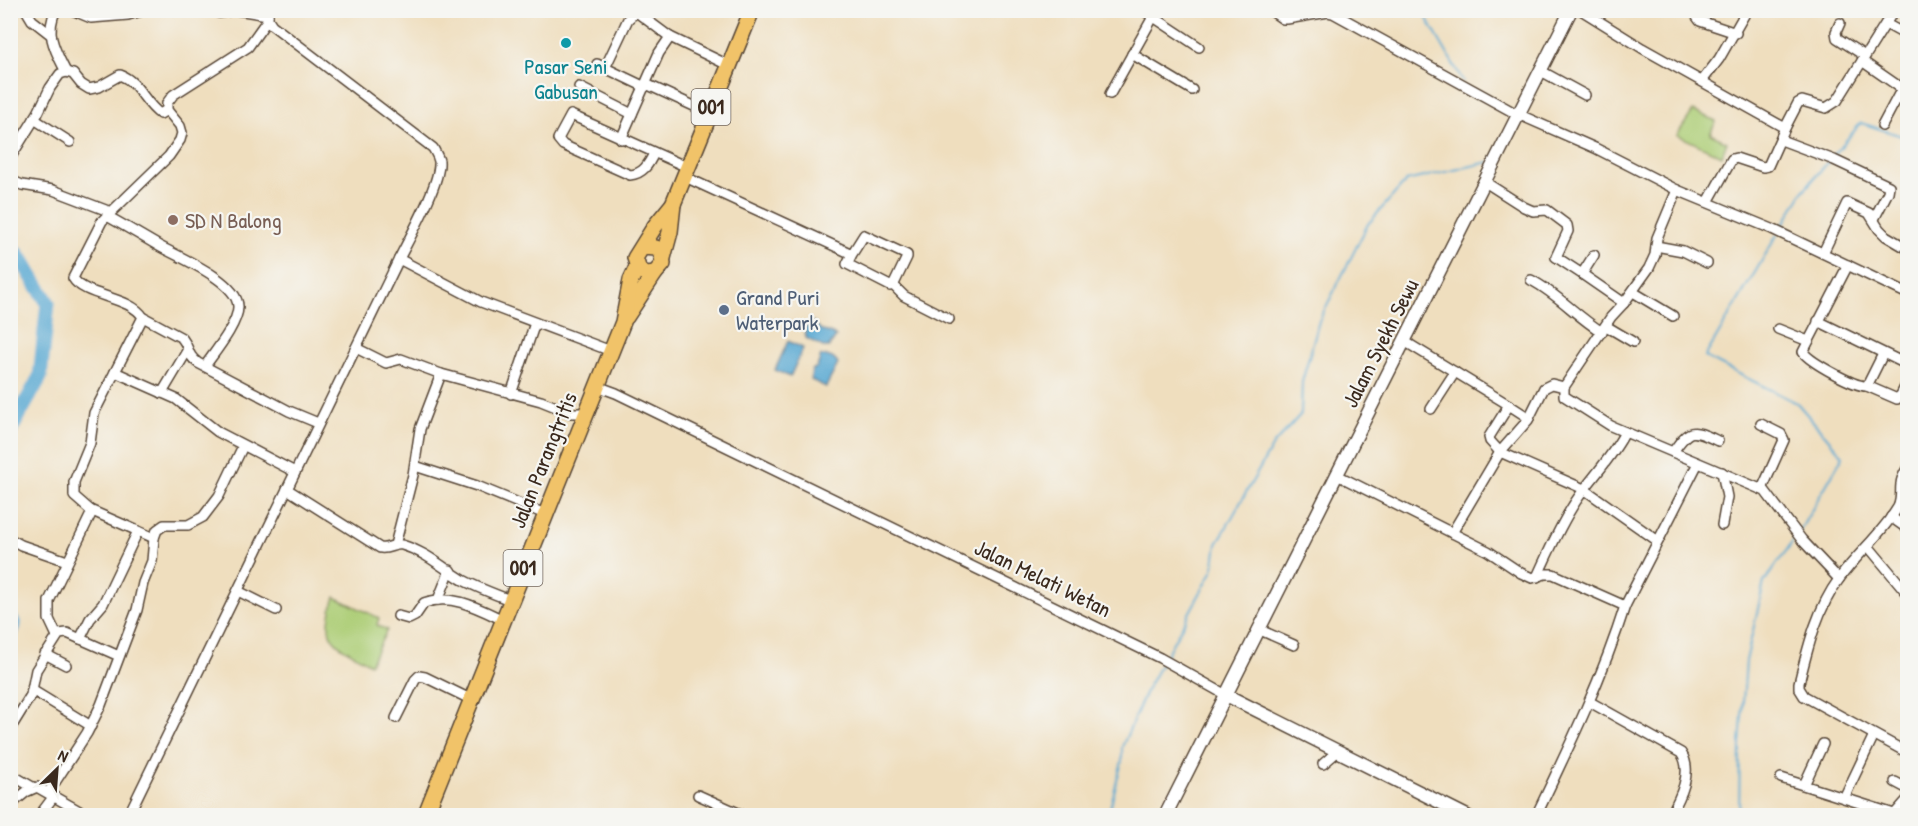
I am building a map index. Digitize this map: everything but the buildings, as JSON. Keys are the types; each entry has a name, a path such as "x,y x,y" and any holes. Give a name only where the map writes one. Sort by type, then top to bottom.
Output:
{"main road":[{"name":"001","path":"655,273 661,267 669,232 672,204 752,10"},
{"name":"001","path":"637,267 635,258 672,204"},
{"path":"643,247 656,248 663,258"},
{"path":"637,267 647,274 655,273"},
{"name":"Jalan Parangtritis","path":"425,816 623,322 631,280 637,267"},
{"name":"Jalan Parangtritis","path":"623,322 655,273"}],"street":[{"path":"26,10 32,20 50,34"},
{"path":"56,10 51,19 50,34 66,72"},
{"path":"72,10 91,18 128,15 145,10"},
{"path":"211,10 219,14 236,10 268,15"},
{"path":"1143,10 1199,47"},
{"name":"Jalam Syekh Sewu","path":"1165,816 1485,182 1516,114 1571,10"},
{"path":"1581,10 1642,48 1785,128"},
{"path":"1699,10 1697,17 1700,21 1736,33"},
{"path":"1702,81 1736,33 1747,10"},
{"path":"1707,202 1732,159 1765,167 1769,164 1798,102 1802,101 1826,108 1834,104 1894,10"},
{"path":"1270,11 1283,19 1333,13 1516,114 1595,148 1677,190 1772,229 1908,294"},
{"path":"709,113 601,66 628,19 635,13 670,37 728,65"},
{"path":"10,158 56,77 66,72 73,74 81,84 89,89 99,87 120,75 126,77 160,114 166,110 167,103 173,94 248,48 268,15"},
{"path":"128,816 399,259 434,185 439,169 433,148 297,46 272,25 268,15"},
{"path":"1110,94 1153,17"},
{"path":"1840,23 1836,32 1837,38 1863,59 1905,83 1882,126"},
{"path":"1886,24 1908,36"},
{"path":"621,139 659,53 670,37"},
{"path":"1132,54 1192,90"},
{"path":"1541,70 1585,95"},
{"path":"579,87 632,114"},
{"path":"166,110 180,126 182,133 180,140 169,156 109,214 96,231 74,280 127,304 143,317 182,338 193,359 204,366 289,411 318,423"},
{"path":"654,153 646,168 630,175 563,145 558,140 571,115 654,153 685,171 852,254"},
{"path":"34,119 70,142"},
{"path":"1781,140 1834,160 1889,186 1874,219"},
{"path":"10,180 22,185 52,190 109,214 204,270 229,289 238,307 234,320 204,366"},
{"path":"1485,182 1524,207 1533,211 1547,210 1567,225 1568,231 1556,257 1624,303"},
{"path":"1677,190 1657,238 1655,255 1649,268 1604,329 1564,387 1563,392 1566,398 1596,418 1762,489 1770,496 1802,540 1839,579"},
{"path":"1823,253 1847,203 1869,213 1886,236 1908,249"},
{"path":"892,285 907,255 864,235 847,264 892,285 904,296 949,319"},
{"path":"1656,246 1683,251 1707,263"},
{"path":"1582,274 1594,255"},
{"path":"399,259 481,302 611,351"},
{"path":"1848,265 1808,341 1804,350 1806,356 1855,384 1867,386 1897,399 1908,381"},
{"path":"1531,280 1559,297 1580,317 1633,342"},
{"path":"1633,292 1672,316"},
{"path":"143,317 94,413 90,443 73,488 74,496 90,510 154,538"},
{"path":"1818,321 1908,365"},
{"path":"511,394 536,323"},
{"path":"1778,329 1808,341"},
{"path":"1404,341 1529,418"},
{"path":"356,348 386,363 401,359 441,374 541,401 572,413 586,413"},
{"path":"162,393 187,351"},
{"path":"1867,386 1883,354"},
{"path":"115,372 176,399 218,432 295,472"},
{"path":"1431,409 1455,372"},
{"path":"395,545 415,466 420,429 441,374"},
{"path":"1452,533 1500,452 1529,418 1546,386 1552,384 1564,387"},
{"name":"Jalan Melati Wetan","path":"597,386 616,393 1160,658 1226,695 1467,816"},
{"path":"1509,405 1489,437 1500,452 1584,489 1658,541"},
{"path":"1761,424 1784,438 1762,489"},
{"path":"1537,577 1562,523 1584,489 1612,454 1625,432"},
{"path":"1673,452 1683,437 1690,432 1698,432 1718,441"},
{"path":"39,816 91,726 134,618 143,583 152,561 154,538 161,526 188,525 198,521 207,513 219,496 243,446"},
{"path":"1536,816 1590,702 1625,606 1698,463"},
{"path":"415,466 477,486 545,514"},
{"path":"1906,748 1874,735 1822,707 1804,696 1799,688 1806,656 1827,599 1839,579 1891,517 1900,501 1901,482 1908,467"},
{"path":"1722,472 1727,497 1722,525"},
{"path":"1336,475 1488,551 1529,577 1553,574 1625,606"},
{"path":"287,489 380,548 385,549 395,545 416,551 472,585 510,600"},
{"path":"57,636 49,619 48,606 52,592 90,517 90,510"},
{"path":"1891,517 1908,529"},
{"path":"80,639 90,619 103,604 138,531"},
{"path":"10,538 21,545 67,561"},
{"path":"1868,546 1908,594"},
{"path":"438,600 450,570"},
{"path":"238,591 276,610"},
{"path":"398,616 409,619 414,616 421,605 438,600 465,603 503,620"},
{"path":"1258,629 1294,645"},
{"path":"10,729 32,690 34,675 57,636 64,632 119,656"},
{"path":"45,654 66,665"},
{"path":"396,718 419,676 470,699"},
{"path":"32,690 91,726"},
{"path":"1590,702 1681,753 1687,763 1686,771 1681,794 1670,816"},
{"path":"1844,798 1874,735"},
{"path":"1804,785 1822,744"},
{"path":"1323,764 1338,751"},
{"path":"10,774 34,788 51,794 88,816"},
{"path":"1781,778 1894,815 1908,799"},
{"path":"1894,782 1908,789"},
{"path":"10,805 34,788"},
{"path":"698,795 745,816"}],"green space":[{"path":"1693,111 1716,121 1710,134 1727,142 1722,156 1677,135"},
{"path":"335,597 379,618 377,625 387,630 370,664 333,640 329,624"}],"water":[{"path":"810,322 814,322 823,331 836,337 829,347 823,347 806,338 805,329"},
{"path":"788,341 803,348 790,377 775,370"},
{"path":"821,356 831,357 838,364 826,387 811,380 812,370 817,367"}],"waterway":[{"path":"1422,10 1463,81"},
{"path":"1832,157 1861,123 1908,138"},
{"path":"1780,230 1804,190 1829,161"},
{"path":"1165,657 1213,570 1217,544 1273,445 1301,414 1302,382 1319,321 1368,224 1406,181 1489,162"},
{"path":"1777,235 1705,357 1797,403 1843,456 1799,532"},
{"path":"10,249 18,254 48,303 40,377 10,431"},
{"path":"1739,816 1740,744 1746,661 1764,582 1796,537"},
{"path":"10,619 14,624 10,635"},
{"path":"1108,816 1122,761 1122,747 1146,691 1162,662"}],"place":[{"name":"Pasar Seni Gabusan","path":"566,43"},
{"name":"SD N Balong","path":"173,220"},
{"name":"Grand Puri Waterpark","path":"724,310"}]}
